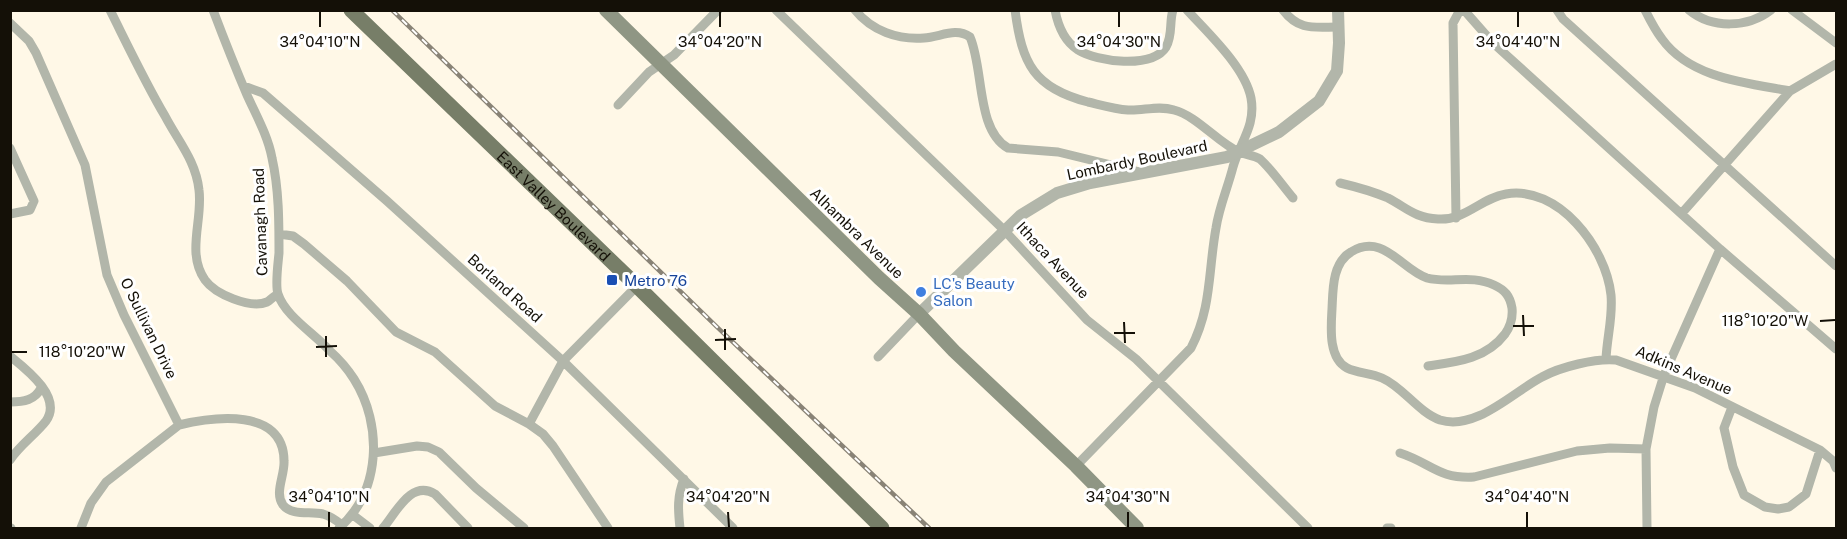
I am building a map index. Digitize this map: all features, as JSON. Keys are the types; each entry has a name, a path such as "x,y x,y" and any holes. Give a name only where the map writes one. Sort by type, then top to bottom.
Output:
{"main road":[{"name":"East Valley Boulevard","path":"351,10 637,286 882,528"},
{"name":"Alhambra Avenue","path":"606,10 1137,528"}],"street":[{"path":"110,10 165,118 195,169 200,212 195,252 198,266 206,282 234,300 266,302 278,294"},
{"name":"Cavanagh Road","path":"213,10 264,132 272,157 279,234 278,294 286,308 328,348 354,380 370,417 374,453 369,481 353,515"},
{"path":"618,105 649,72 674,55 718,10"},
{"name":"Ithaca Avenue","path":"776,10 1005,231 1050,277 1087,320 1136,359 1308,528"},
{"path":"855,10 874,27 894,35 925,38 959,32 970,37 976,50 989,126 1001,144 1008,148 1058,152 1144,173"},
{"path":"1016,10 1018,29 1028,61 1041,81 1049,87 1070,97 1130,111 1154,108 1175,110 1238,152 1259,158 1293,198"},
{"path":"1054,10 1065,38 1077,50 1094,57 1123,61 1148,60 1158,56 1167,46 1171,33 1173,10"},
{"path":"1076,466 1191,348 1201,328 1207,304 1216,227 1238,152 1249,132 1252,114 1251,96 1227,53 1186,10"},
{"path":"1283,10 1295,24 1307,27 1338,27"},
{"name":"Lombardy Boulevard","path":"878,357 1005,231 1034,206 1057,193 1090,183 1227,157 1279,132 1319,101 1337,72 1338,10"},
{"path":"1456,218 1453,23 1462,10 1493,43 1720,249 1835,344"},
{"path":"1557,10 1563,19 1836,266"},
{"path":"1645,10 1662,40 1672,51 1692,65 1729,79 1790,91"},
{"path":"1689,10 1702,19 1729,23 1749,23 1761,18 1771,10"},
{"path":"1792,10 1836,43"},
{"name":"O Sullivan Drive","path":"10,23 29,41 36,53 85,165 106,275 179,425"},
{"path":"1682,213 1790,91 1836,64"},
{"name":"Borland Road","path":"244,86 263,93 387,201 563,361 734,528"},
{"path":"10,148 34,201 30,210 10,214"},
{"path":"1340,183 1366,189 1391,200 1410,213 1425,218 1442,220 1456,218 1491,198 1522,193 1541,198 1568,214 1590,239 1606,270 1612,309 1606,359"},
{"path":"279,234 293,236 304,244 347,281 396,332 435,352 495,406 543,434 608,528"},
{"name":"Adkins Avenue","path":"1428,366 1463,361 1483,354 1499,342 1510,327 1513,312 1511,301 1505,291 1478,280 1429,279 1417,274 1398,257 1373,247 1357,248 1346,255 1338,266 1334,285 1333,345 1337,358 1347,368 1384,379 1432,416 1454,422 1484,413 1552,372 1606,359 1625,362 1695,388 1820,450 1833,461 1836,468"},
{"path":"1647,528 1646,449 1654,406 1664,375 1720,249"},
{"path":"529,424 563,361 637,286"},
{"path":"10,356 37,379 50,402 50,412 46,420 19,447 10,460"},
{"path":"10,402 29,400 38,394 41,388"},
{"path":"1732,407 1724,428 1733,467 1744,495 1765,507 1778,509 1789,507 1806,494 1820,450"},
{"path":"81,528 91,503 106,482 179,425 236,418 257,423 268,429 281,446 285,460 279,494 288,510 324,514 335,519 340,527 353,515 370,528"},
{"path":"374,453 417,446 428,447 439,452 476,488 524,528"},
{"path":"1400,453 1415,458 1438,472 1461,478 1497,472 1577,451 1610,448 1646,449"},
{"path":"680,528 678,503 679,491 684,479"},
{"path":"383,528 409,495 422,490 429,490 435,494 468,528"}],"railway":[{"path":"392,10 717,327 929,528"}],"place":[{"name":"Metro 76","path":"612,280"},
{"name":"LC's Beauty Salon","path":"921,292"}]}
